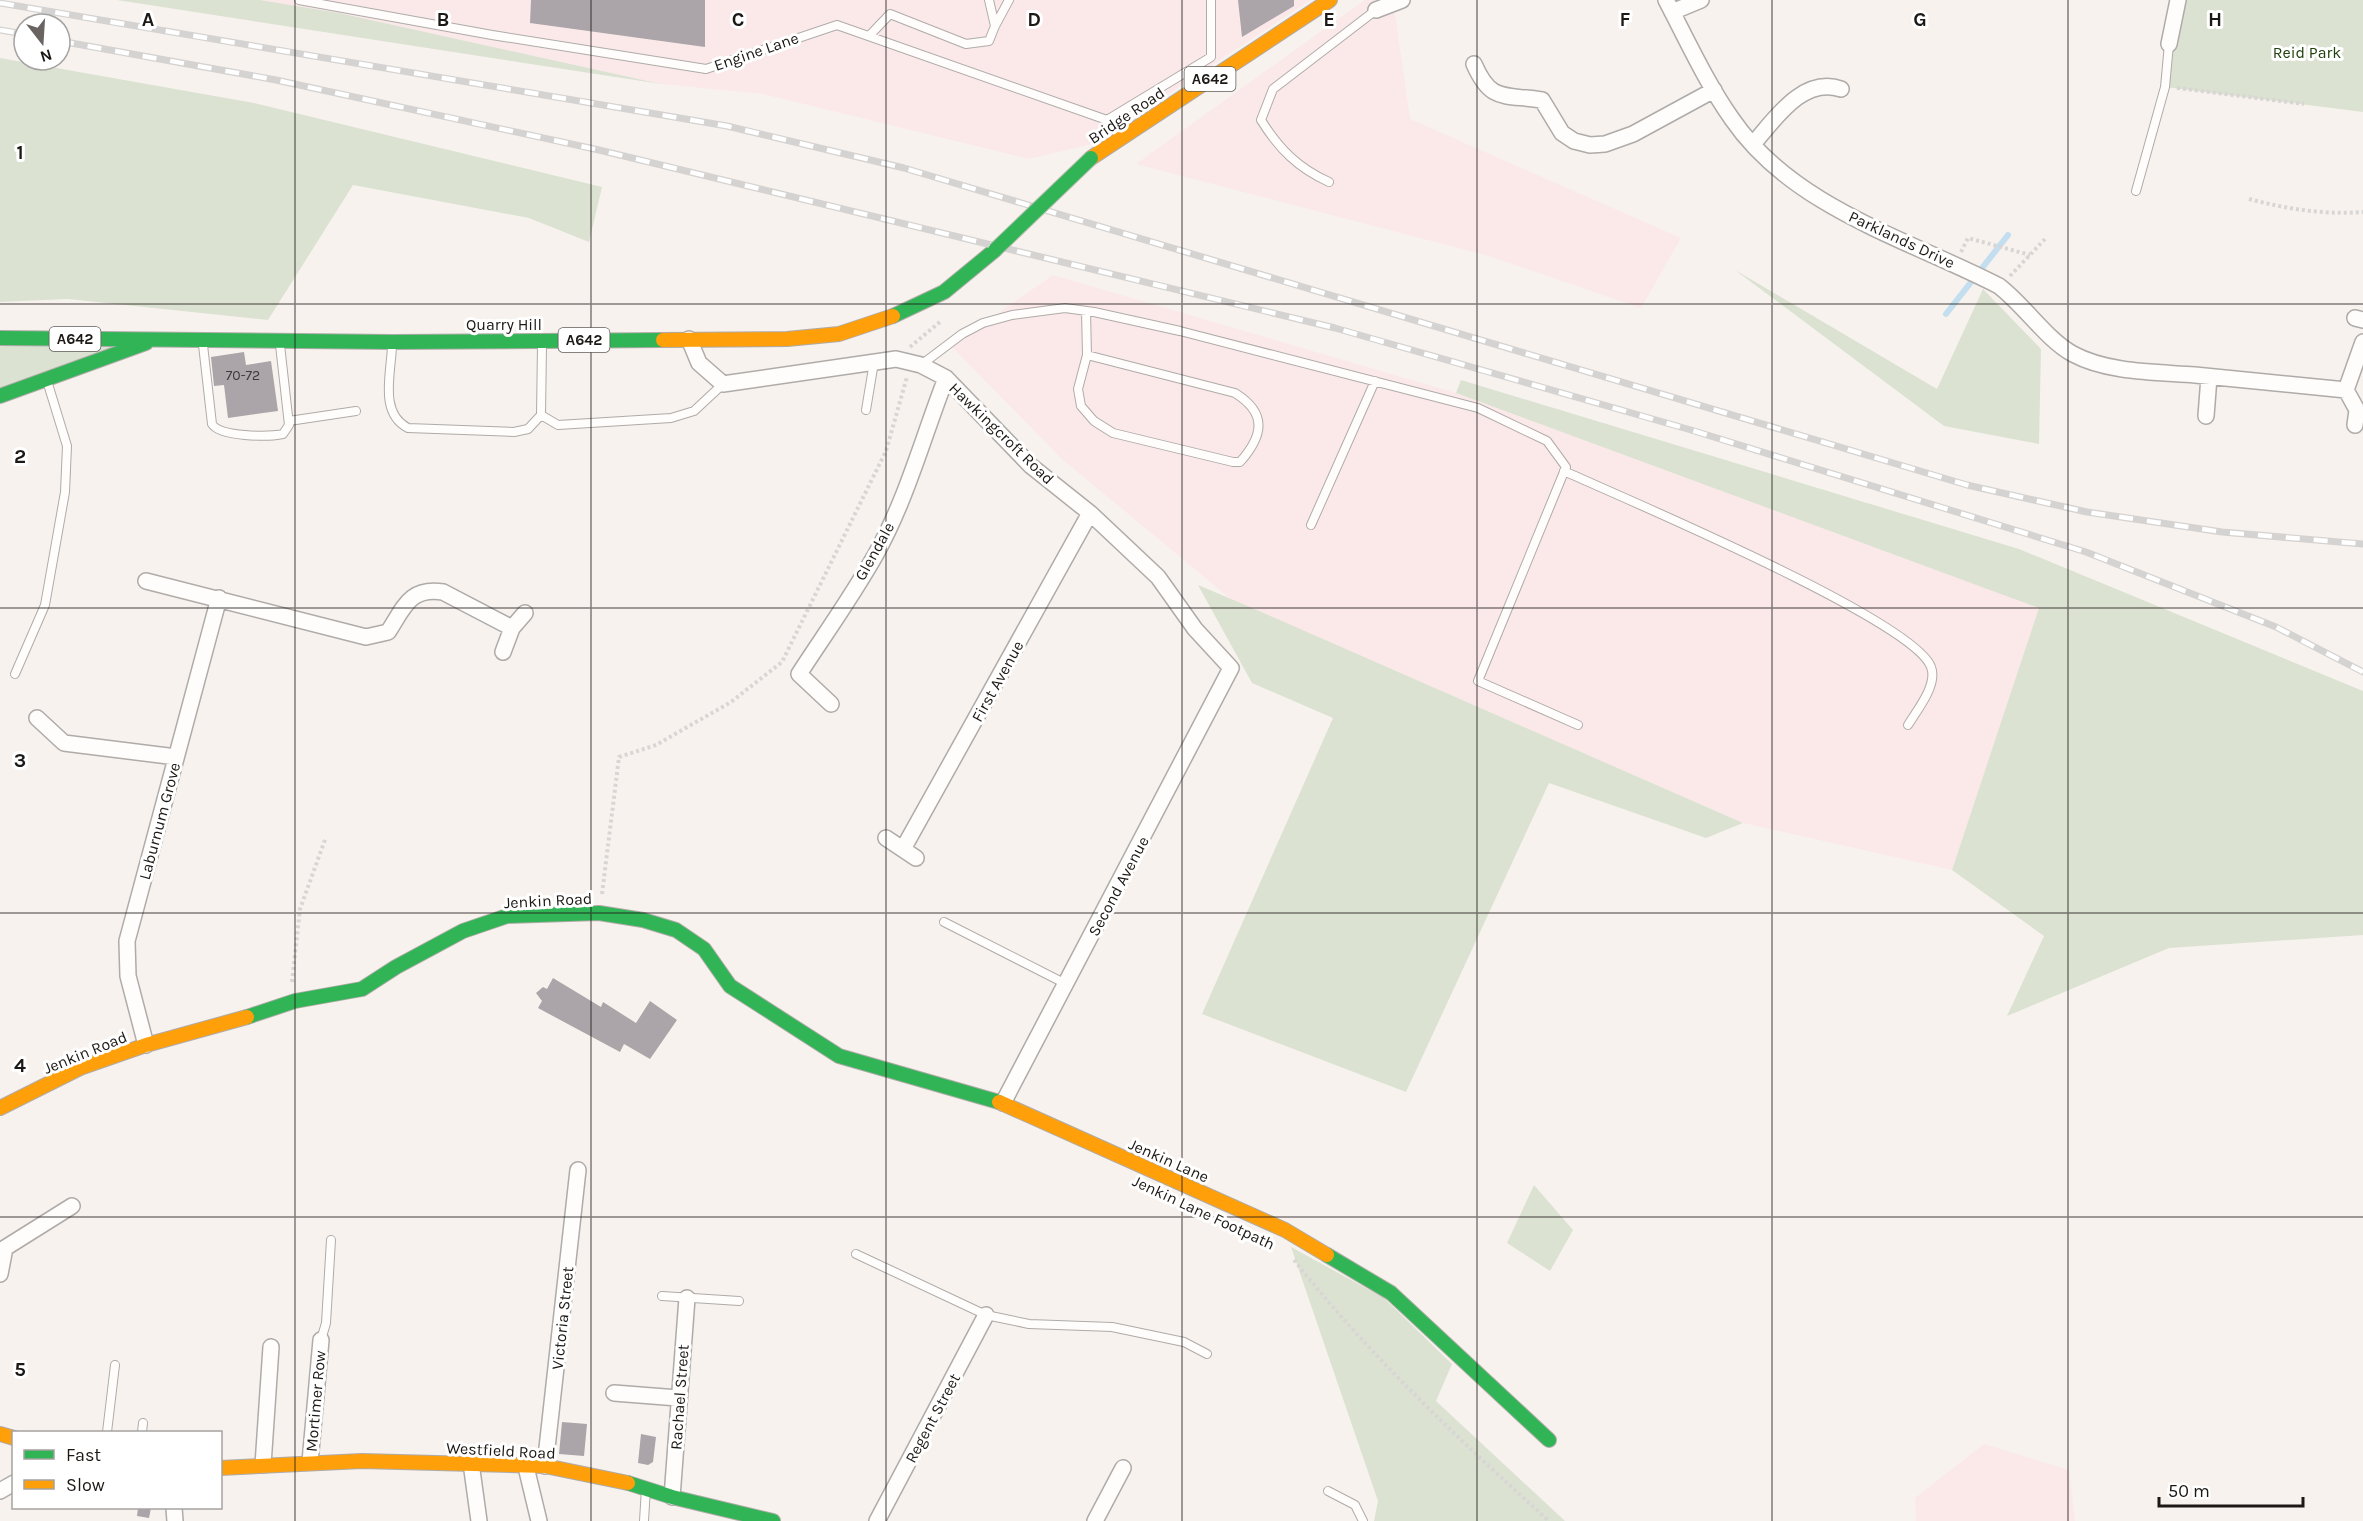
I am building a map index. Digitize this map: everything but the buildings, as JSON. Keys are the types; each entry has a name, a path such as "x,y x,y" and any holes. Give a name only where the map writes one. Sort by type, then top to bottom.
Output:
{"main road":[{"name":"Bridge Road","path":"995,250 1091,158 1330,0"},
{"name":"Quarry Hill","path":"0,396 47,381 150,341 787,339 839,334 895,316 944,292 995,250"},
{"name":"A642","path":"0,338 150,341"},
{"name":"Jenkin Road","path":"0,1108 80,1068 146,1045 289,1005 295,1001 362,989 396,967 463,931 507,916 599,913 643,920 676,930 704,949 730,986"},
{"name":"Jenkin Lane","path":"730,986 838,1056 1003,1104 1285,1230 1391,1293 1549,1440"},
{"name":"Westfield Road","path":"222,1468 310,1462 545,1466 646,1487 672,1497 773,1521"}],"street":[{"path":"1376,10 1402,0"},
{"path":"1669,6 1701,0"},
{"path":"2169,44 2178,0"},
{"name":"Parklands Drive","path":"1669,6 1714,90 1733,120 1753,144 1779,169 1824,201 1999,286 2019,301 2054,340 2074,355 2104,365 2346,390"},
{"path":"1474,64 1483,84 1491,92 1542,100 1562,134 1574,141 1590,145 1618,142 1714,90"},
{"path":"1753,144 1784,109 1804,92 1830,85 1841,89"},
{"path":"689,339 699,363 723,384"},
{"path":"2355,425 2357,410 2346,390 2363,342"},
{"name":"Hawkingcroft Road","path":"723,384 896,359 916,364 946,378 1031,466 1090,513 1158,577 1195,629 1231,668"},
{"path":"2206,416 2209,376"},
{"name":"Glendale","path":"831,704 799,674 876,553 912,476 924,434 946,378"},
{"name":"First Avenue","path":"886,838 910,853 1090,513"},
{"path":"146,581 366,637 388,632 411,597 432,590 443,592 512,628"},
{"name":"Laburnum Grove","path":"146,1045 128,976 127,941 219,598"},
{"path":"503,652 512,628 525,613"},
{"name":"Second Avenue","path":"1003,1104 1231,668"},
{"path":"37,718 64,743 176,757"},
{"name":"Victoria Street","path":"545,1466 578,1170"},
{"path":"0,1274 5,1248 72,1206"},
{"name":"Rachael Street","path":"672,1497 687,1298"},
{"name":"Regent Street","path":"877,1521 986,1315"},
{"name":"Mortimer Row","path":"310,1462 321,1340"},
{"path":"263,1465 271,1347"},
{"path":"614,1393 678,1398"},
{"path":"471,1463 479,1521"},
{"path":"526,1467 539,1521"},
{"path":"1095,1521 1123,1468"}],"lane":[{"name":"Engine Lane","path":"299,0 492,35 706,69 837,25 1107,120"},
{"path":"989,0 994,26"},
{"path":"869,36 890,14 966,44 989,41 994,26 1009,0"},
{"path":"1121,137 1107,120 1211,57 1211,0"},
{"path":"1329,182 1311,174 1286,155 1261,120 1273,89 1376,10"},
{"path":"2136,191 2165,87 2169,44"},
{"path":"916,364 983,323 1012,315 1065,308 1180,331 1375,381 1478,408 1520,426 1547,441 1566,468 1478,681 1578,725"},
{"path":"1086,311 1087,355 1078,389 1081,406 1094,421 1113,433 1233,462 1240,462 1256,440 1259,416 1250,403 1235,393 1087,355"},
{"path":"202,341 212,424 215,429 222,433 274,436 287,430 289,421 280,341"},
{"path":"392,342 389,410 397,422 408,428 514,432 528,429 541,415 542,341"},
{"path":"866,410 874,362"},
{"path":"15,674 45,605 65,492 67,446 47,381"},
{"path":"1311,525 1375,381"},
{"path":"541,415 558,425 671,418 694,411 723,384"},
{"path":"289,421 356,411"},
{"path":"1564,471 1806,583 1885,626 1912,645 1925,657 1932,676 1931,684 1908,725"},
{"path":"944,922 1066,984"},
{"path":"321,1340 326,1323 331,1240"},
{"path":"856,1254 986,1315 1029,1324 1112,1327 1184,1342 1207,1354"},
{"path":"662,1296 739,1301"},
{"path":"107,1431 115,1365"},
{"path":"142,1431 143,1423"},
{"path":"644,1521 646,1487"},
{"path":"1328,1491 1355,1505 1363,1521"}],"path":[{"path":"2165,87 2304,104"},
{"path":"2249,199 2289,210 2339,214 2363,212"},
{"path":"1954,263 1968,238 2030,255"},
{"path":"1999,286 2045,238"},
{"path":"599,913 619,757 656,745 731,702 782,662 886,450 916,364"},
{"path":"289,1005 300,909 326,837"},
{"name":"Jenkin Lane Footpath","path":"1287,1252 1335,1312 1407,1388 1468,1448 1549,1521"}],"shaded area":[{"path":"260,0 1311,0 1092,144 1029,159 763,94 661,84 339,13"},
{"path":"1365,0 1393,0 1410,119 1681,238 1641,308 1489,256 1136,164"},
{"path":"1053,275 1456,393 2040,608 1952,870 1743,823 1232,600 1063,460 951,346"},
{"path":"1984,1444 2069,1470 2075,1521 1916,1521 1915,1498"}],"green space":[{"path":"117,0 260,0 339,13 661,84"},
{"name":"Reid Park","path":"2178,0 2363,0 2363,112 2165,87"},
{"path":"0,58 12,60 12,72 72,71 254,103 602,187 589,242 529,218 353,185 268,320 68,299 0,302"},
{"path":"1735,270 1937,389 1983,289 2041,349 2039,444 1944,426"},
{"path":"0,338 150,341 0,396"},
{"path":"1461,380 2019,549 2363,691 2363,935 2169,948 2007,1016 2044,936 1952,870 2039,608 1456,393"},
{"path":"1198,585 1743,823 1706,838 1549,783 1406,1092 1202,1014 1333,718 1252,683"},
{"path":"1534,1185 1573,1230 1550,1271 1507,1243"},
{"path":"1291,1247 1384,1298 1452,1364 1436,1401 1565,1521 1374,1521 1378,1501"}],"waterway":[{"path":"1946,314 2008,235"}],"railway":[{"path":"0,3 727,126 904,168 1967,485 2087,512 2222,532 2363,544"},
{"path":"0,30 12,32"},
{"path":"72,43 276,80 599,150 1335,328 1691,430 2086,552 2276,627 2363,672"}],"traffic: fast":[{"path":"995,250 1091,158"},
{"path":"893,316 944,292 995,250"},
{"path":"0,338 392,342 663,340"},
{"path":"0,396 146,343"},
{"path":"247,1017 295,1001 362,989 396,967 463,931 507,916 599,913 643,920 676,930 704,949 730,986 839,1056 999,1102"},
{"path":"1327,1255 1391,1293 1549,1440"},
{"path":"628,1483 672,1497 773,1521"}],"traffic: slow":[{"path":"1091,158 1330,0"},
{"path":"663,340 787,339 839,334 893,316"},
{"path":"0,1108 80,1068 146,1045 247,1017"},
{"path":"999,1102 1285,1230 1327,1255"},
{"path":"0,1434 12,1437"},
{"path":"222,1468 362,1461 545,1466 628,1483"}]}
